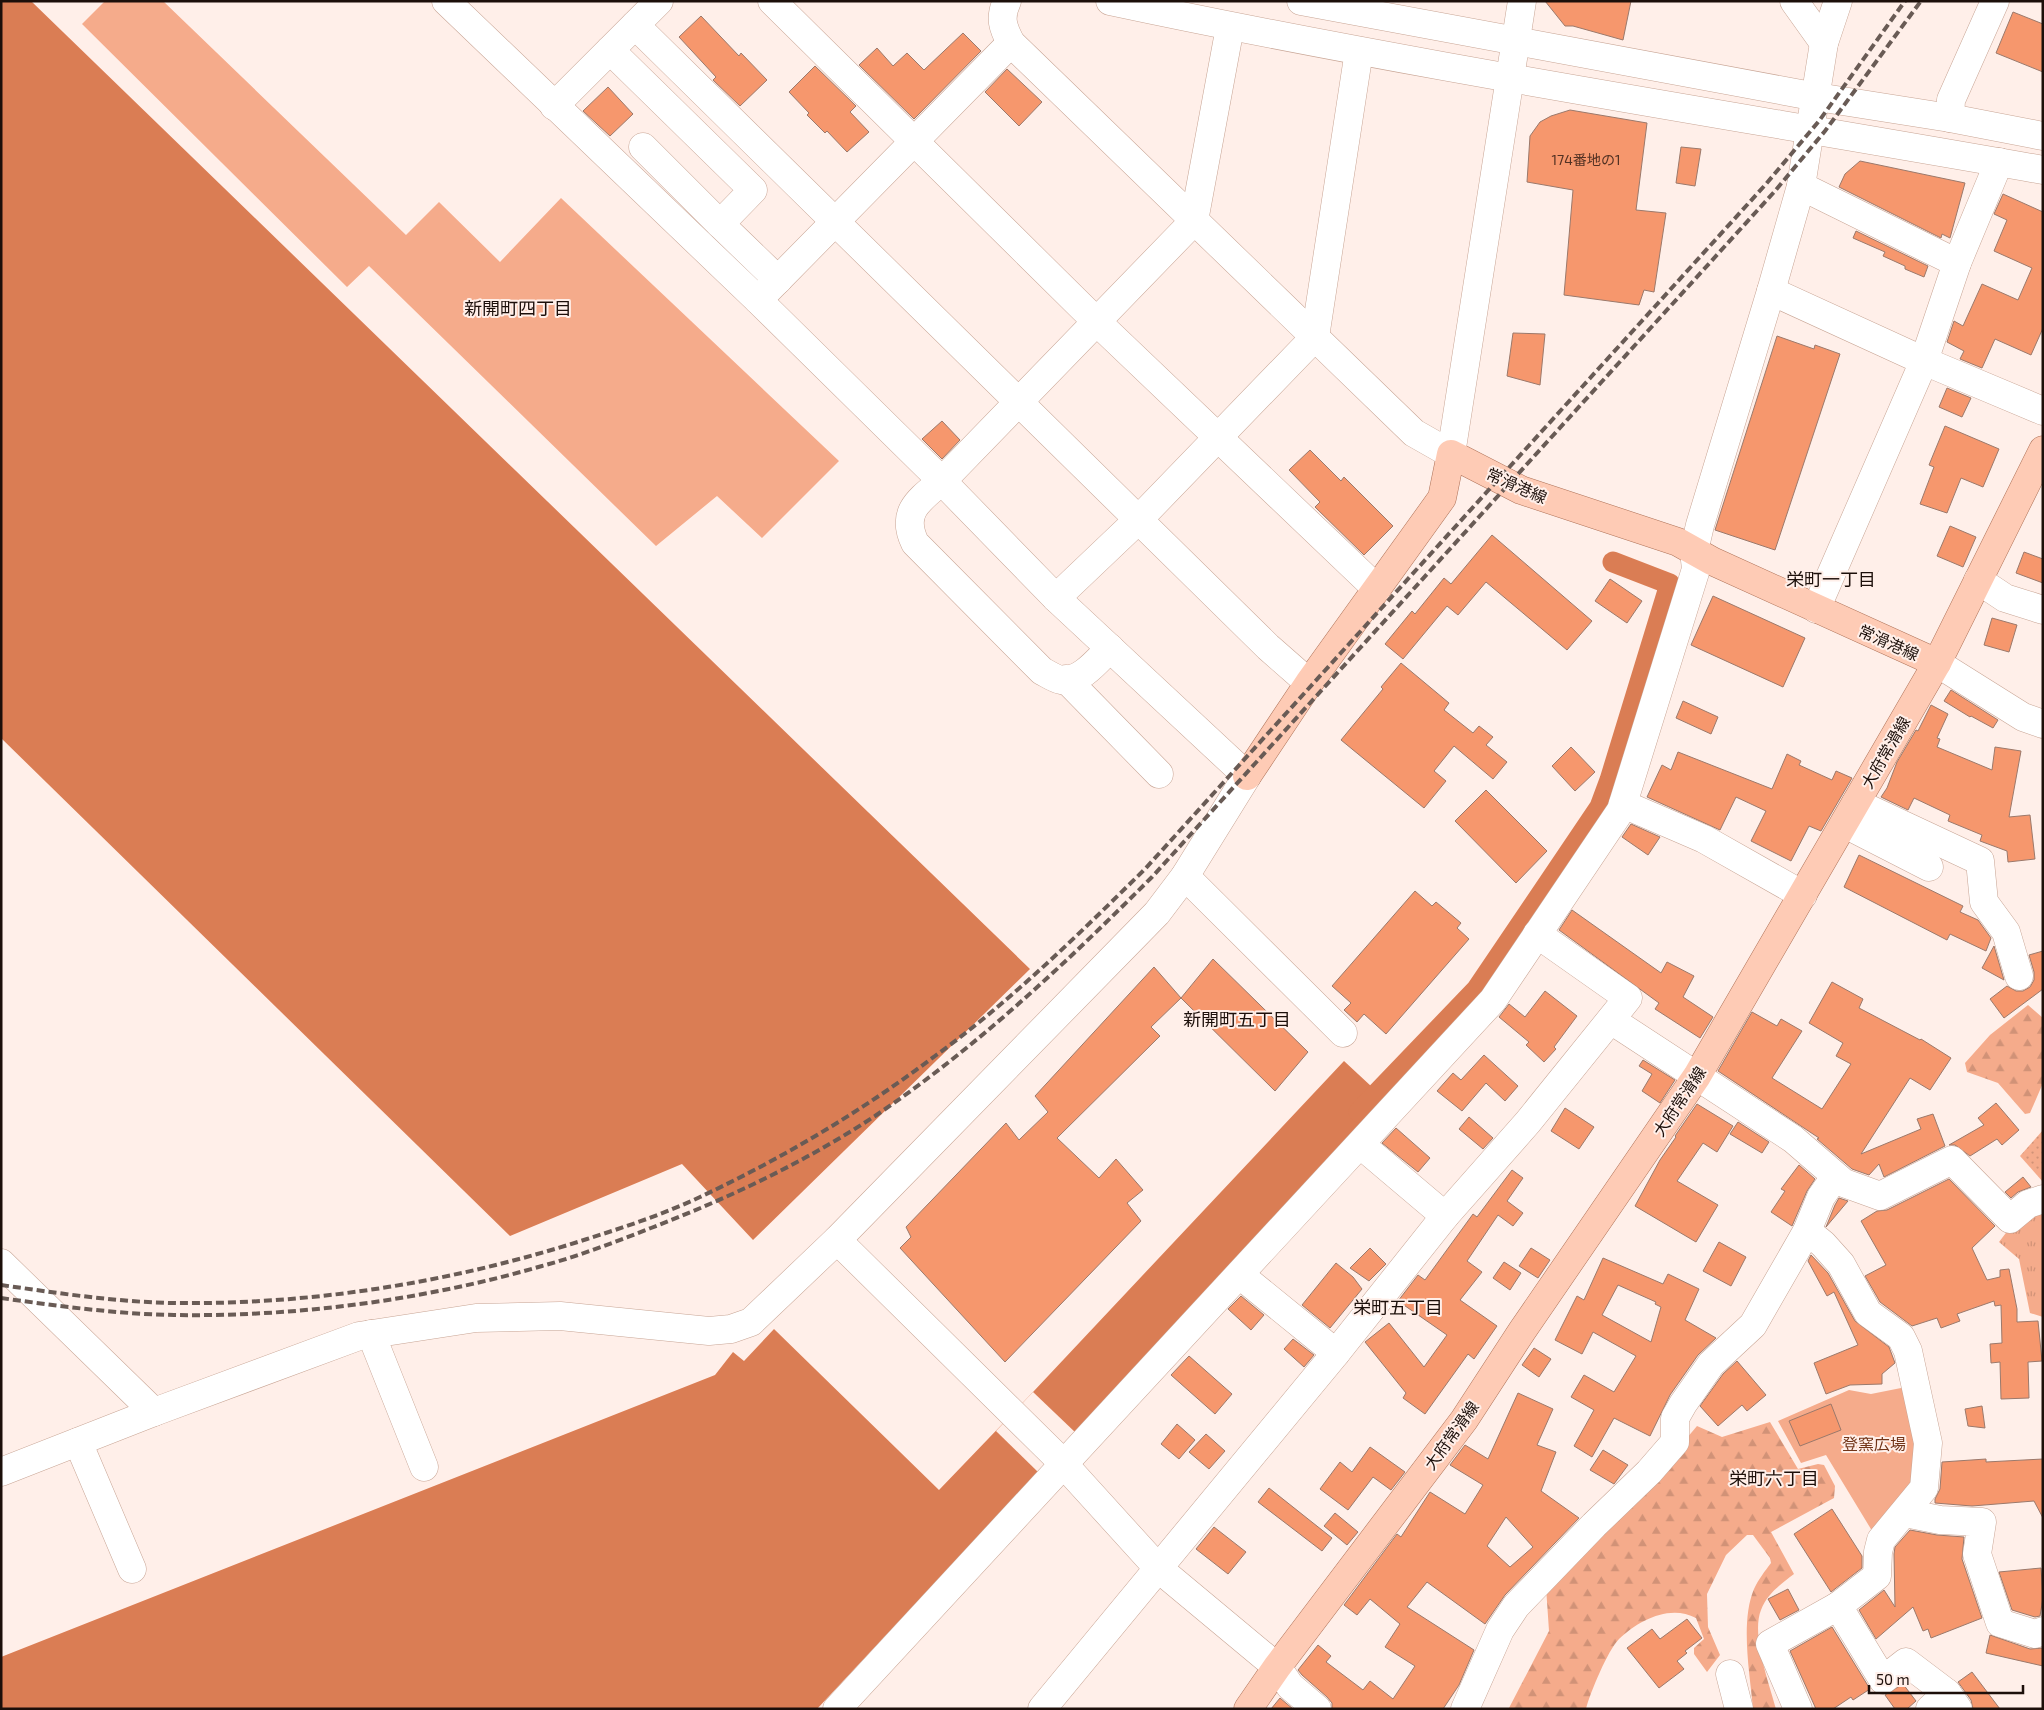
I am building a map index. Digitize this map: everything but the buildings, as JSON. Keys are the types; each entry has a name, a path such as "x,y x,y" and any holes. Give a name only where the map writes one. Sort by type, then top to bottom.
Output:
{"main road":[{"name":"大府常滑線","path":"1248,1709 1277,1667 1464,1420 1522,1330 1697,1076 1937,663 2043,450"},
{"name":"常滑港線","path":"1452,454 1521,490 1678,542 1816,609 1937,663"},
{"path":"1247,776 1309,683 1442,498 1452,454"}],"street":[{"path":"1,1472 154,1412 359,1336 476,1318 518,1316 560,1316 709,1331 731,1329 752,1322 837,1240 1157,913 1185,876 1247,776 1056,598 942,481 758,300 446,1"},
{"path":"554,106 659,1"},
{"path":"772,1 1096,322 1377,589"},
{"path":"1007,1 1002,10 1002,26 1011,43 1414,433 1452,454 1512,77 1522,1"},
{"path":"1110,1 1230,27 1359,51 2043,170"},
{"path":"1301,1 1367,7 1517,42 2043,136"},
{"path":"1794,1 1824,43"},
{"path":"837,1709 1061,1461 1240,1275 1493,1000 1621,810 1696,569 1694,551 1700,524 1801,186 1817,97 1824,43 1838,1"},
{"path":"1950,118 1951,100 1996,1"},
{"path":"635,25 1268,647 1309,683"},
{"path":"1110,648 1088,669 1074,679 1060,680 1042,672 915,544 909,531 910,514 923,497 942,481 1020,402 1194,221 1230,27"},
{"path":"758,300 1011,43"},
{"path":"610,50 753,190 720,224"},
{"path":"1056,598 1138,520 1315,337 1359,51"},
{"path":"644,147 778,280"},
{"path":"1816,609 1924,361 1957,263 1999,162"},
{"path":"1801,186 1957,263"},
{"path":"1771,291 1924,361 2043,411"},
{"path":"1978,580 2005,598 2043,610"},
{"path":"1937,663 2023,717 2043,724"},
{"path":"1066,679 1160,774"},
{"path":"1623,804 1704,839 1803,895"},
{"path":"1851,813 1929,866"},
{"path":"1851,813 1980,861 1984,902 2006,932 2019,976"},
{"path":"1185,876 1343,1033"},
{"path":"1042,1709 1336,1353 1445,1216 1528,1122 1628,998 1537,934"},
{"path":"1611,1020 1793,1139 1844,1183 1880,1196 1952,1160 2010,1218 2028,1204 2043,1199"},
{"path":"1361,1145 1445,1216"},
{"path":"1465,1709 1500,1630 1516,1606 1668,1452 1675,1442 1675,1418 1711,1364 1753,1325 1807,1231 1821,1197 1835,1177"},
{"path":"1798,1709 1770,1644 1838,1606 1877,1576 1878,1552 1881,1540 1924,1488 1928,1443 1908,1352 1901,1336 1868,1313 1841,1264 1823,1244 1807,1231"},
{"path":"837,1240 1061,1461 1158,1568 1277,1667 1290,1686 1317,1709"},
{"path":"1,1263 154,1412"},
{"path":"1240,1275 1336,1353"},
{"path":"371,1334 424,1467"},
{"path":"78,1442 132,1569"},
{"path":"1905,1513 1940,1520 1982,1522 1977,1554 2000,1623 2035,1634 2043,1631"},
{"path":"1838,1606 1883,1680 1906,1662 1945,1703"},
{"path":"1730,1674 1739,1709"}],"green space":[{"path":"105,1 163,1 406,235 439,202 500,262 561,198 839,461 762,538 717,496 656,546 369,266 347,287 82,24"},
{"path":"2028,1005 2043,1018 2043,1083 2030,1113 2025,1114 1998,1083 1967,1072 1965,1063 1990,1035"},
{"path":"2043,1130 2043,1182 2020,1156"},
{"path":"2043,1204 2043,1317 2030,1313 2019,1259 1999,1242 2015,1221"},
{"name":"登窯広場","path":"1911,1386 1924,1471 1877,1539 1826,1455 1801,1463 1778,1421 1849,1390 1871,1394"},
{"path":"1770,1422 1798,1469 1818,1464 1824,1465 1835,1486 1834,1498 1771,1532 1794,1574 1767,1599 1758,1620 1762,1659 1776,1709 1753,1709 1747,1648 1748,1617 1754,1589 1771,1563 1770,1558 1753,1535 1747,1535 1726,1555 1707,1594 1708,1627 1720,1655 1707,1672 1694,1654 1694,1648 1704,1639 1696,1618 1686,1614 1665,1613 1645,1620 1619,1639 1600,1672 1586,1709 1501,1709 1509,1708 1549,1631 1546,1587 1670,1458 1697,1426 1722,1437"}],"shaded area":[{"path":"1,1 31,1 1030,969 753,1240 682,1164 510,1236 1,738"},
{"path":"1344,1061 1386,1100 817,1709 1,1709 1,1657 715,1375 733,1352 744,1361 774,1329 939,1490"}],"pier":[{"path":"1033,1392 1077,1434 1039,1473 996,1431"}],"waterway":[{"path":"1359,1112 1477,989 1600,807 1670,584 1613,562"}],"railway":[{"path":"1,1285 130,1301 226,1303 330,1295 434,1279 537,1254 616,1230 672,1209 731,1182 792,1150 879,1096 963,1035 1017,990 1069,943 1145,869 1766,184 1819,121 1905,1"},
{"path":"1,1298 65,1307 131,1313 220,1315 267,1313 360,1304 452,1288 498,1278 570,1258 680,1216 738,1192 794,1164 875,1116 949,1062 1019,1003 1087,941 1152,877 1775,191 1825,131 1921,1"}],"district":[{"name":"新開町四丁目","path":"518,308"},
{"name":"栄町一丁目","path":"1831,579"},
{"name":"新開町五丁目","path":"1237,1019"},
{"name":"栄町五丁目","path":"1398,1307"},
{"name":"栄町六丁目","path":"1774,1478"}]}
